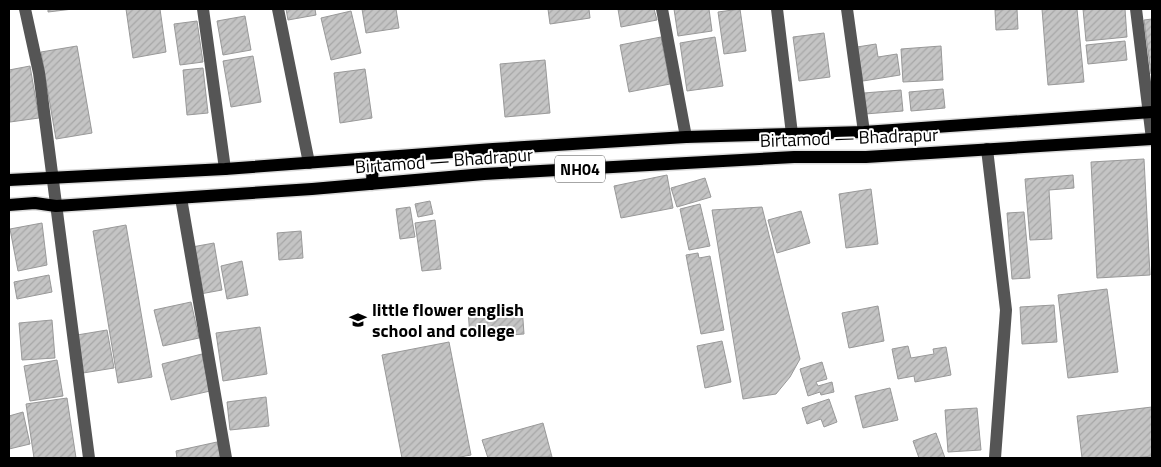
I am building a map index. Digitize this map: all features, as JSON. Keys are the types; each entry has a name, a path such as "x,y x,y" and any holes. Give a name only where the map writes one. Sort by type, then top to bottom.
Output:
{"main road":[{"name":"Birtamod — Bhadrapur","path":"9,180 225,169 686,137 864,132 1151,112"},
{"name":"Birtamod — Bhadrapur","path":"9,205 35,203 56,206 372,184 484,174 686,162 794,157 866,157 1152,139"},
{"path":"372,184 373,158"}],"street":[{"path":"24,9 39,73 89,458"},
{"path":"203,9 225,169"},
{"path":"278,9 309,163"},
{"path":"662,9 686,137"},
{"path":"777,9 792,134"},
{"path":"847,9 864,132"},
{"path":"1136,9 1151,112 1152,139"},
{"path":"987,149 1006,310 995,458"},
{"path":"181,198 226,458"}],"building":[{"path":"48,9 73,9 48,12"},
{"path":"126,9 160,9 166,52 133,58"},
{"path":"286,9 315,9 316,15 288,20"},
{"path":"362,9 396,9 399,28 366,33"},
{"path":"548,9 589,9 590,18 550,24"},
{"path":"618,9 654,9 657,20 621,27"},
{"path":"674,9 709,9 712,31 678,36"},
{"path":"740,9 746,51 724,54 718,12"},
{"path":"1017,9 1018,29 996,30 995,10"},
{"path":"1042,9 1077,9 1084,82 1048,85"},
{"path":"1083,9 1125,9 1127,37 1086,41"},
{"path":"351,11 361,53 331,60 321,18"},
{"path":"245,16 251,50 223,55 217,21"},
{"path":"1152,19 1152,74 1151,74 1144,20"},
{"path":"197,21 203,62 180,65 174,24"},
{"path":"824,33 830,77 799,81 793,37"},
{"path":"661,37 670,84 629,92 620,45"},
{"path":"715,37 723,86 687,91 680,43"},
{"path":"1125,41 1127,60 1088,64 1086,45"},
{"path":"876,44 878,57 897,54 900,75 863,81 857,47"},
{"path":"77,46 92,133 56,139 41,52"},
{"path":"941,46 943,80 903,82 901,49"},
{"path":"253,56 261,102 231,107 223,61"},
{"path":"545,60 550,113 505,117 500,64"},
{"path":"30,66 39,118 10,122 9,70"},
{"path":"203,68 208,113 187,115 183,70"},
{"path":"365,69 372,118 340,123 334,73"},
{"path":"943,89 945,108 911,111 909,92"},
{"path":"901,90 903,111 865,114 864,93"},
{"path":"1144,159 1150,275 1097,278 1091,162"},
{"path":"667,175 673,208 621,218 614,186"},
{"path":"1073,175 1074,188 1049,190 1052,239 1030,240 1025,179"},
{"path":"705,178 711,197 677,207 671,188"},
{"path":"871,189 878,244 846,248 839,194"},
{"path":"430,201 433,214 418,217 415,204"},
{"path":"700,204 710,246 689,250 680,209"},
{"path":"410,207 415,237 400,239 396,209"},
{"path":"762,207 800,359 790,377 776,394 743,399 712,210"},
{"path":"801,211 810,243 777,253 768,220"},
{"path":"1024,212 1030,278 1012,279 1007,213"},
{"path":"435,220 441,269 422,271 415,223"},
{"path":"42,223 47,265 18,271 10,229"},
{"path":"126,225 152,377 118,383 93,231"},
{"path":"301,231 303,258 279,260 277,233"},
{"path":"214,243 222,290 200,294 192,247"},
{"path":"698,253 699,258 710,256 724,330 701,334 686,255"},
{"path":"242,261 248,295 227,299 221,266"},
{"path":"49,275 52,292 17,299 14,282"},
{"path":"1107,289 1118,372 1068,378 1058,295"},
{"path":"191,302 199,338 163,346 154,310"},
{"path":"1054,305 1057,342 1022,344 1020,307"},
{"path":"522,306 524,334 470,338 468,309"},
{"path":"878,306 884,341 849,348 842,313"},
{"path":"52,320 55,358 22,360 19,323"},
{"path":"260,327 267,374 223,381 216,333"},
{"path":"107,330 114,368 83,373 77,335"},
{"path":"722,341 731,382 705,388 697,346"},
{"path":"449,342 471,455 455,458 402,458 382,355"},
{"path":"908,346 911,358 934,354 933,349 946,347 951,375 915,382 914,376 898,379 892,349"},
{"path":"202,354 210,391 171,400 162,364"},
{"path":"57,360 63,396 30,401 24,366"},
{"path":"822,362 827,379 816,382 818,386 832,382 834,392 821,395 820,392 808,396 800,369"},
{"path":"890,388 898,420 863,428 855,396"},
{"path":"266,397 269,426 230,430 227,402"},
{"path":"67,398 76,458 34,458 26,404"},
{"path":"829,399 837,422 824,427 821,419 807,424 802,408"},
{"path":"1152,407 1152,456 1082,458 1077,416"},
{"path":"977,408 981,450 948,452 945,410"},
{"path":"23,412 30,444 9,449 9,416"},
{"path":"543,423 552,457 488,458 482,440"},
{"path":"936,433 945,458 919,458 913,441"},
{"path":"217,442 221,458 177,458 176,451"}],"place":[{"name":"little flower english school and college","path":"358,320"}]}
